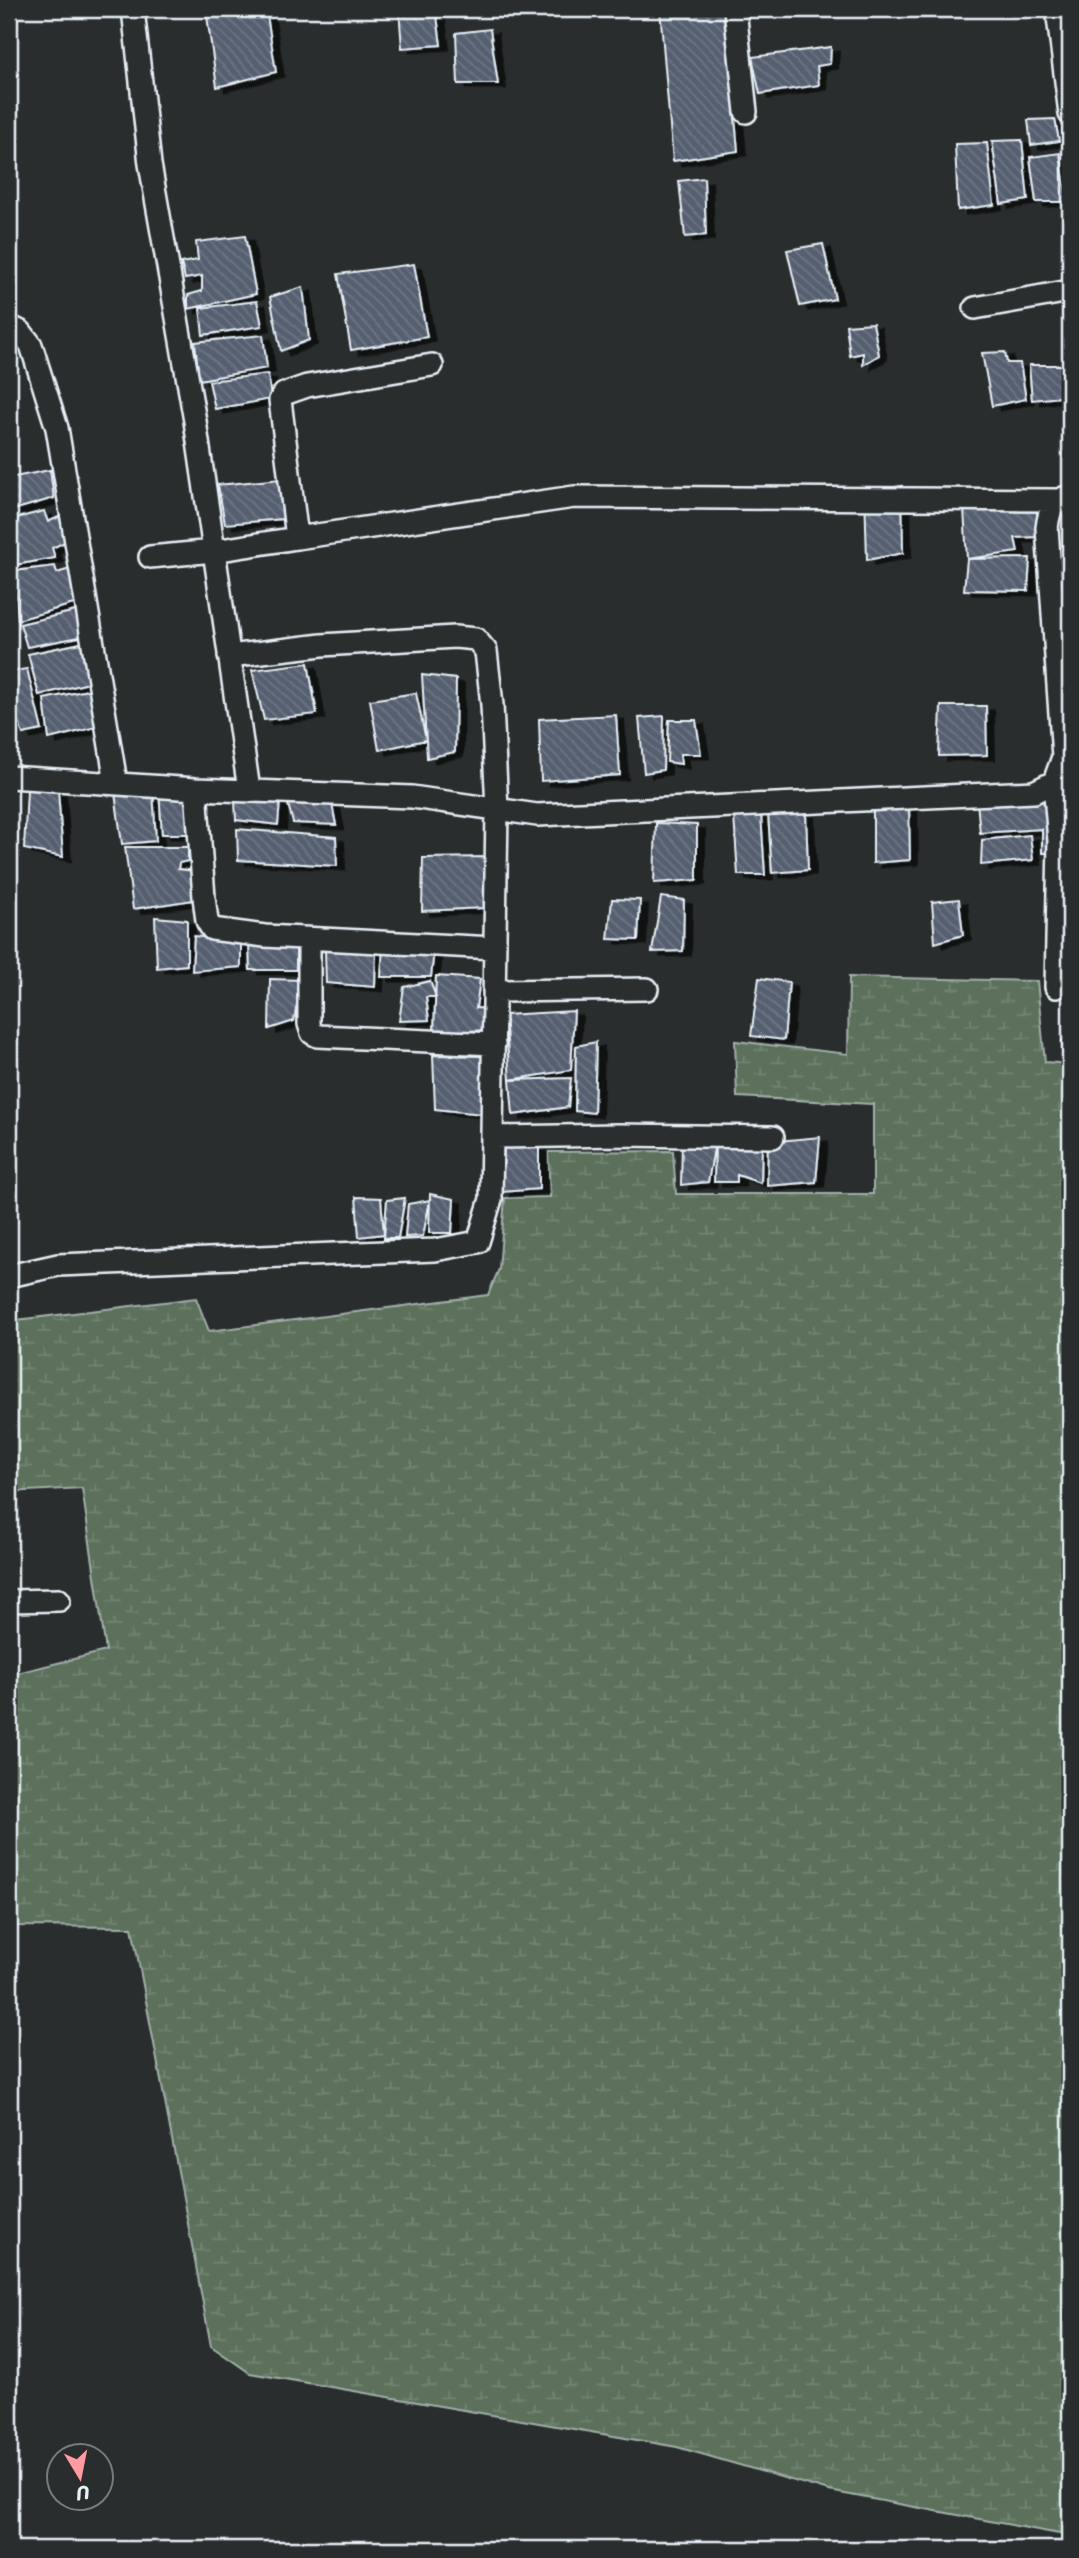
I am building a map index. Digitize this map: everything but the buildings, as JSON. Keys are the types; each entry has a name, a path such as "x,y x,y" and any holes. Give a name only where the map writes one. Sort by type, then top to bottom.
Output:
{"street":[{"path":"133,9 150,164 176,304 249,789"},
{"path":"734,9 746,113"},
{"path":"1057,9 1070,114"},
{"path":"975,308 1070,291"},
{"path":"9,326 21,332 31,345 57,428 116,782"},
{"path":"297,538 280,400 284,394 307,386 432,365"},
{"path":"149,556 214,551 574,497 1063,498"},
{"path":"1056,987 1065,841 1054,782 1063,757 1047,528 1050,511 1063,498"},
{"path":"9,1276 58,1265 435,1250 478,1241 491,1199 494,1137 497,809 492,705 486,651 476,639 456,637 322,645 229,656"},
{"path":"9,777 196,789 412,797 537,814 975,796 1034,792 1054,782"},
{"path":"196,789 204,897 209,926 216,931 309,939 494,948"},
{"path":"309,939 309,1024 312,1033 318,1036 494,1044"},
{"path":"494,991 647,989"},
{"path":"494,1137 773,1137"},
{"path":"9,1601 59,1600"}],"green space":[{"path":"849,977 1037,981 1045,1062 1070,1064 1070,2536 829,2491 677,2447 250,2373 211,2346 132,1927 9,1926 9,1675 106,1651 82,1488 9,1492 9,1321 196,1298 209,1331 488,1295 499,1269 505,1198 550,1197 548,1152 673,1151 676,1194 873,1194 873,1104 737,1097 735,1041 848,1054"}]}
